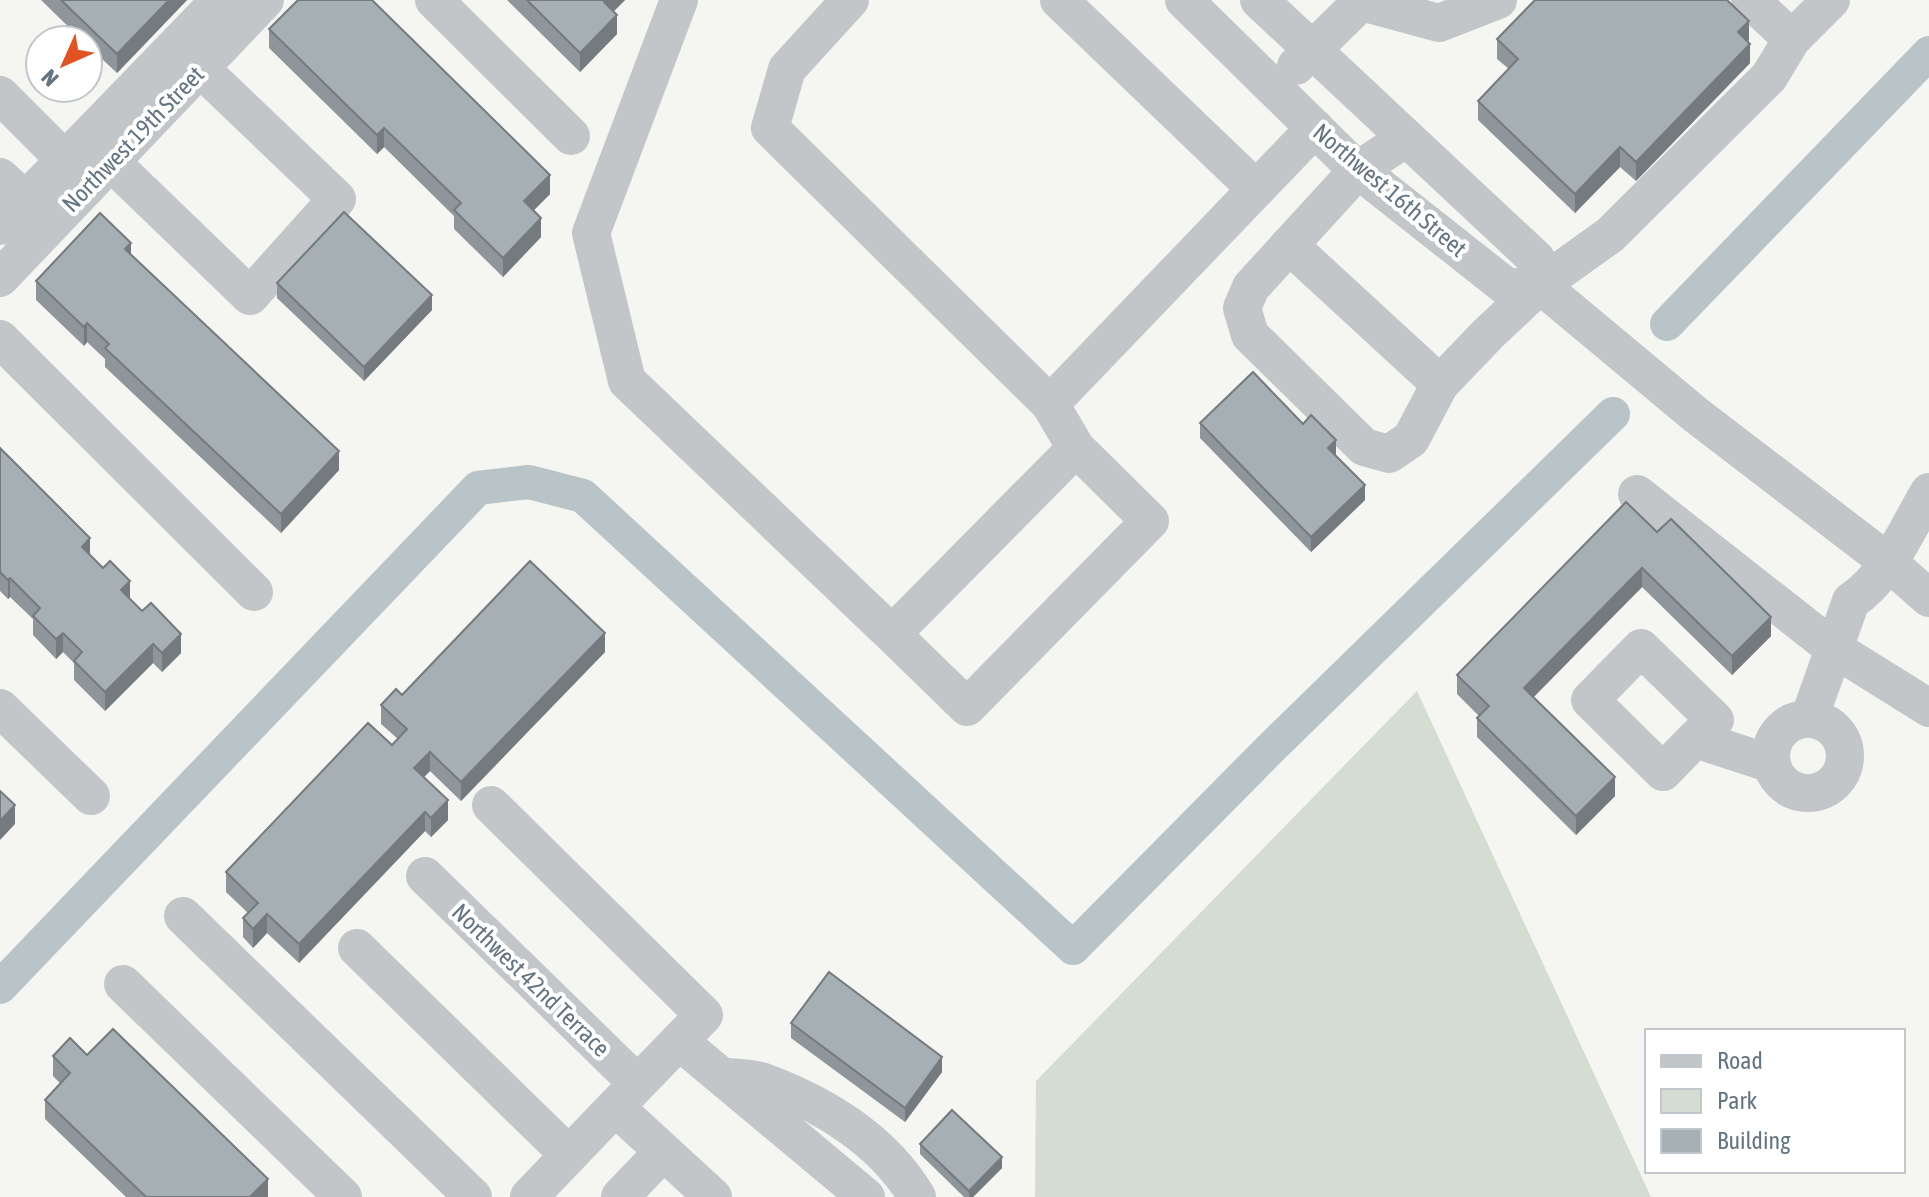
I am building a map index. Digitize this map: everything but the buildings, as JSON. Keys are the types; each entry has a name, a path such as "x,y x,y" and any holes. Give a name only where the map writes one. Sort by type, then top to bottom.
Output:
{"street":[{"path":"8,201 65,160 220,0"},
{"name":"Northwest 19th Street","path":"0,278 265,0"},
{"path":"434,0 571,136"},
{"path":"679,0 591,233 627,381 967,707 1150,521 1076,448 1050,404 770,128 787,69 850,0"},
{"path":"1059,0 1256,189"},
{"name":"Northwest 16th Street","path":"1184,0 1358,170 1508,288 1540,285"},
{"name":"Northwest 16th Street","path":"1259,0 1536,259 1540,285 1696,415 1878,576 1929,598"},
{"path":"1273,87 1362,1 1439,23 1498,0"},
{"path":"1750,0 1792,39"},
{"path":"1406,138 1358,170 1251,287 1242,308 1250,335 1364,447 1389,454 1411,439 1440,384 1540,285 1610,235 1769,77 1792,39 1831,0"},
{"path":"111,162 250,296 337,199 200,68"},
{"path":"0,95 65,160"},
{"path":"1050,404 1315,128"},
{"path":"1289,245 1440,384"},
{"path":"0,339 254,592"},
{"path":"892,634 1076,448"},
{"path":"1821,724 1844,654 1874,615 1878,576 1929,492"},
{"path":"1637,494 1844,654 1929,708"},
{"name":"Northwest 16th Street","path":"1878,576 1929,574"},
{"path":"0,708 91,796"},
{"path":"1795,721 1821,724 1840,738 1844,762 1832,784 1809,793 1797,791 1785,785 1772,764 1771,751 1775,738 1784,727 1795,721"},
{"path":"1695,739 1772,764"},
{"path":"491,805 704,1015 529,1197"},
{"name":"Northwest 42nd Terrace","path":"425,876 626,1095 663,1152 713,1197"},
{"path":"183,916 473,1197"},
{"path":"357,948 569,1155"},
{"path":"123,984 343,1197"},
{"path":"679,1041 866,1197"},
{"path":"721,1076 762,1081 829,1113 871,1140 917,1197"},
{"path":"620,1197 663,1152"}],"green space":[{"path":"1417,691 1651,1197 1035,1197 1036,1081"}],"waterway":[{"path":"1667,324 1929,53"},
{"path":"0,987 478,488 529,482 583,496 1073,948 1270,749 1613,414"}]}
